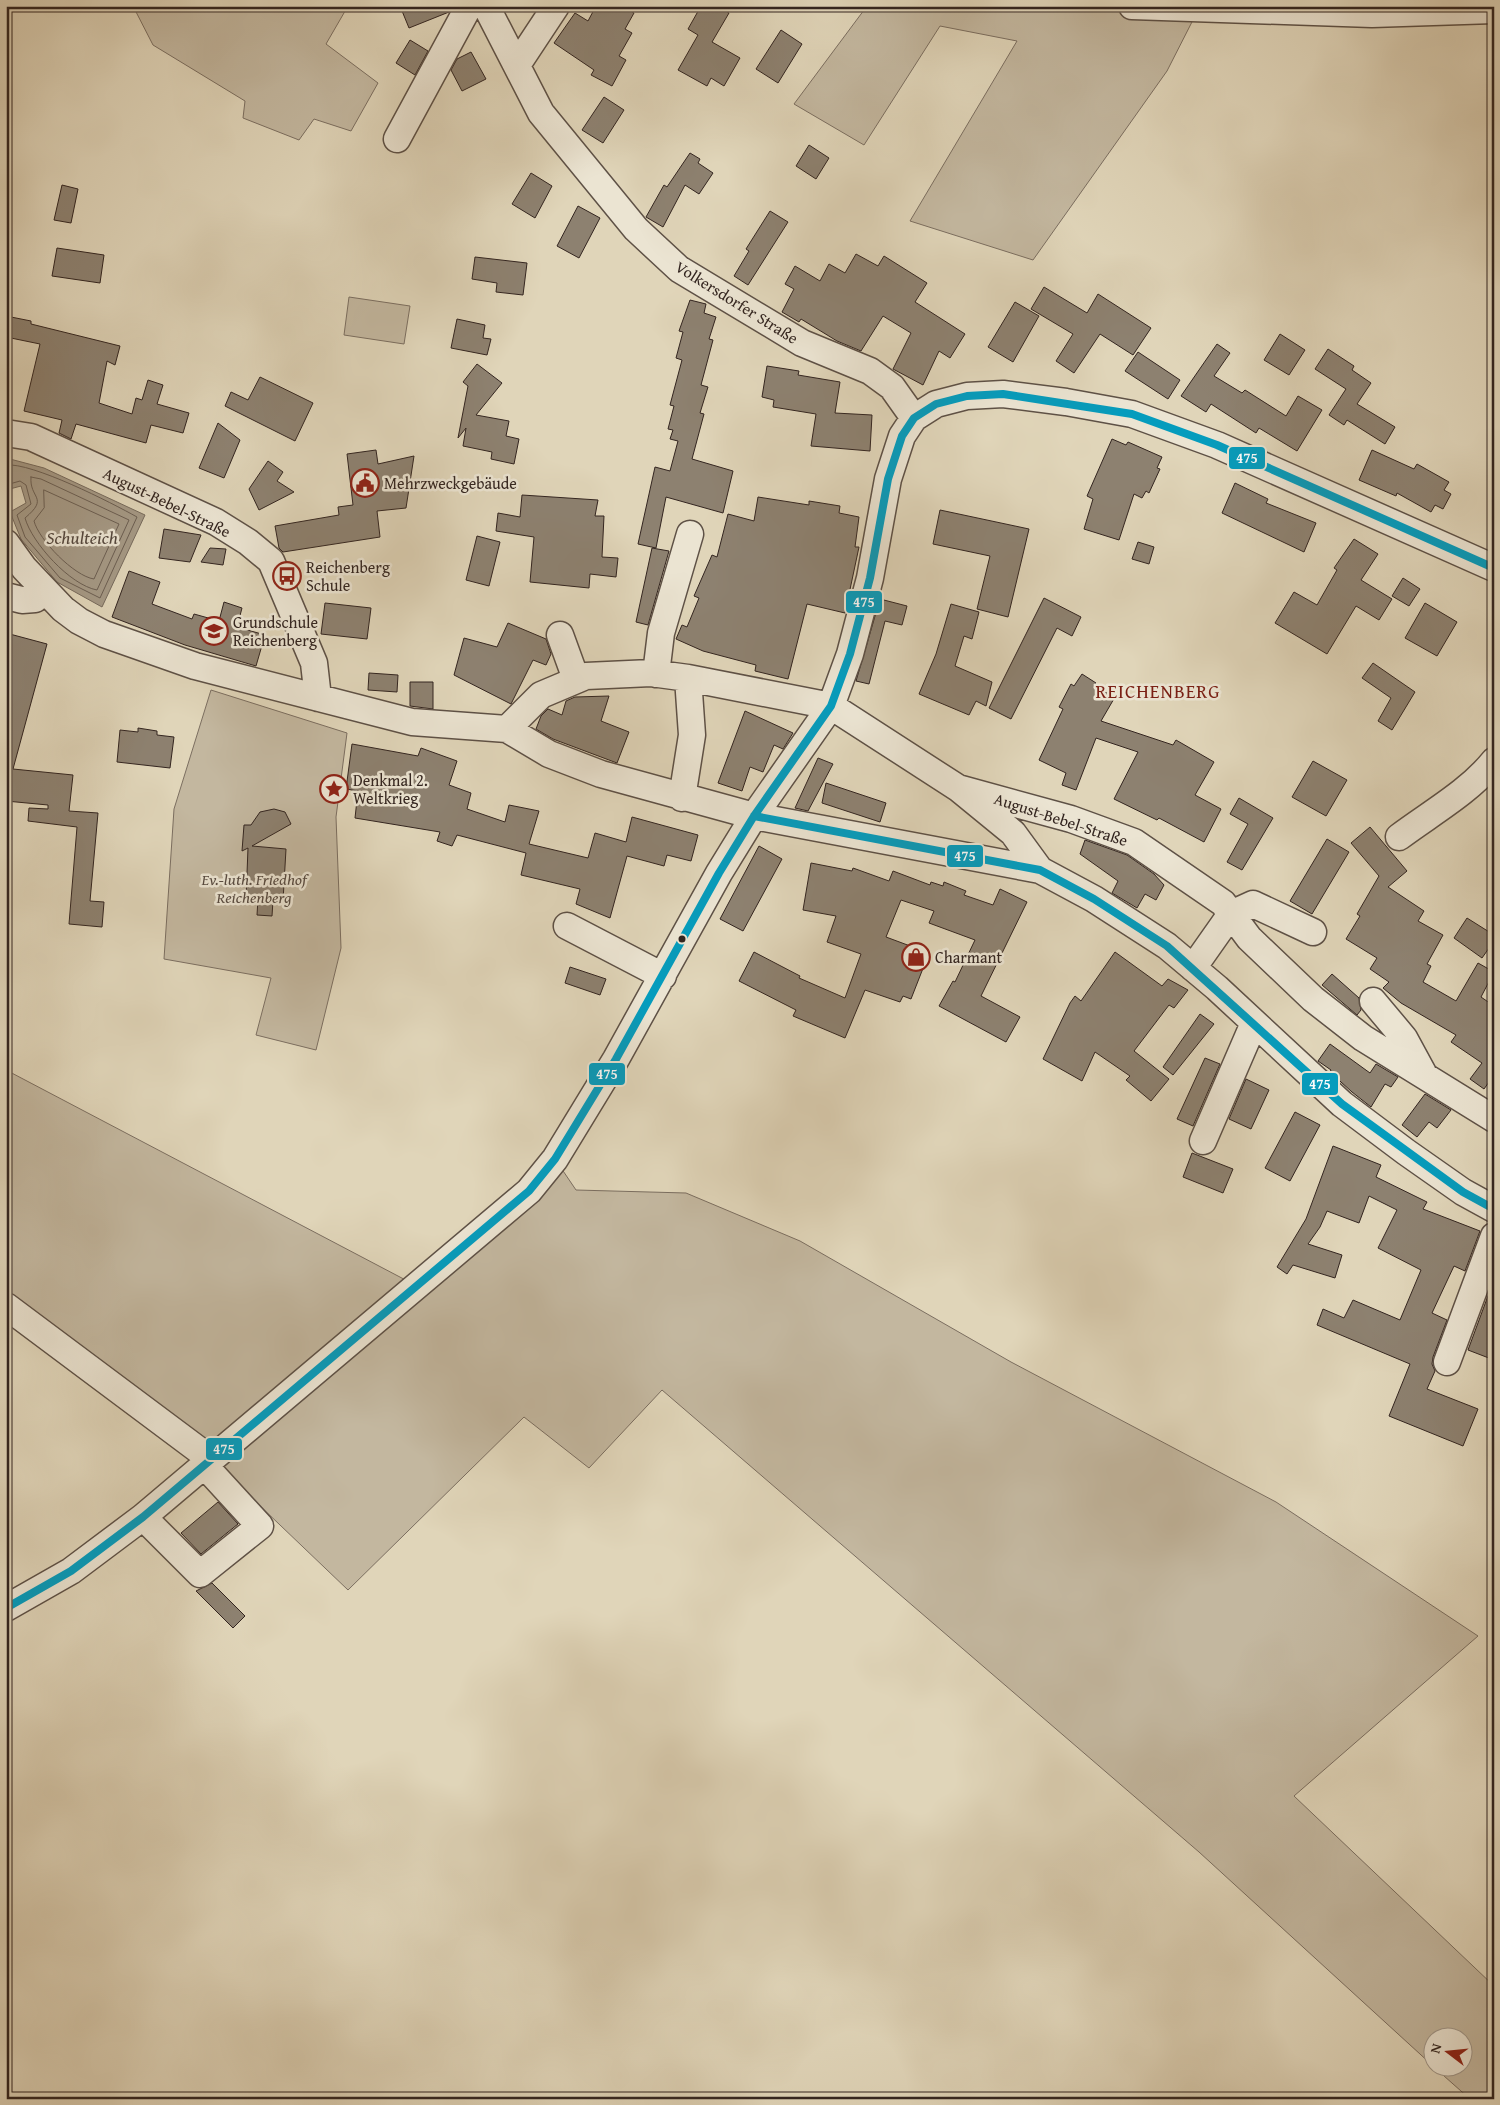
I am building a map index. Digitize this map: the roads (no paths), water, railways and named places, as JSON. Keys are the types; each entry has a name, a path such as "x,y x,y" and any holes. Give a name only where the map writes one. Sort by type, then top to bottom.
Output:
{"street":[{"path":"397,139 470,6"},
{"name":"Volkersdorfer Straße","path":"486,6 541,113 636,229 680,269 802,342 870,371 892,387 914,418"},
{"path":"517,65 556,6"},
{"path":"1132,6 1372,14 1494,10"},
{"path":"6,1608 71,1571 143,1517 529,1191 556,1159 616,1059 719,873 754,816 831,706 850,654 870,578 888,479 902,436 914,418 936,404 967,396 1003,394 1066,402 1132,414 1217,445 1494,568"},
{"name":"August-Bebel-Straße","path":"6,433 31,437 216,522 248,542 271,561 314,663 318,698"},
{"path":"656,674 661,633 690,534"},
{"name":"August-Bebel-Straße","path":"6,543 24,568 63,609 79,621 104,634 194,666 412,722 507,729 549,754 601,774 682,798 754,816 1040,870 1094,899 1167,946 1342,1104 1463,1192 1494,1209"},
{"path":"6,596 22,600 36,599 44,589"},
{"path":"560,634 576,679"},
{"name":"August-Bebel-Straße","path":"507,729 541,694 586,676 656,674 688,678 831,706 958,788 1013,833 1040,870"},
{"path":"682,798 692,735 688,678"},
{"path":"1399,836 1458,794 1484,773 1494,761"},
{"name":"August-Bebel-Straße","path":"958,788 1071,819 1134,842 1223,903 1249,938 1313,999 1363,1038 1424,1074 1494,1120"},
{"path":"1193,968 1231,914 1253,904 1313,932"},
{"path":"567,926 662,976"},
{"name":"August-Bebel-Straße","path":"1373,1001 1404,1038 1424,1074"},
{"path":"1204,1141 1254,1023"},
{"path":"1448,1362 1494,1236"},
{"path":"6,1306 208,1463 260,1526 200,1574 143,1517"}],"water":[{"name":"Schulteich","path":"10,459 44,468 145,515 102,607 57,582 21,539 10,512 26,503 21,486 6,490 6,472"}],"place":[{"name":"Mehrzweckgebäude","path":"365,483"},
{"name":"Reichenberg Schule","path":"287,576"},
{"name":"Grundschule Reichenberg","path":"214,631"},
{"name":"Denkmal 2. Weltkrieg","path":"334,789"},
{"name":"Charmant","path":"916,957"}],"district":[{"name":"REICHENBERG","path":"1158,691"}],"park label":[{"name":"Ev.-luth. Friedhof Reichenberg","path":"254,888"}]}
